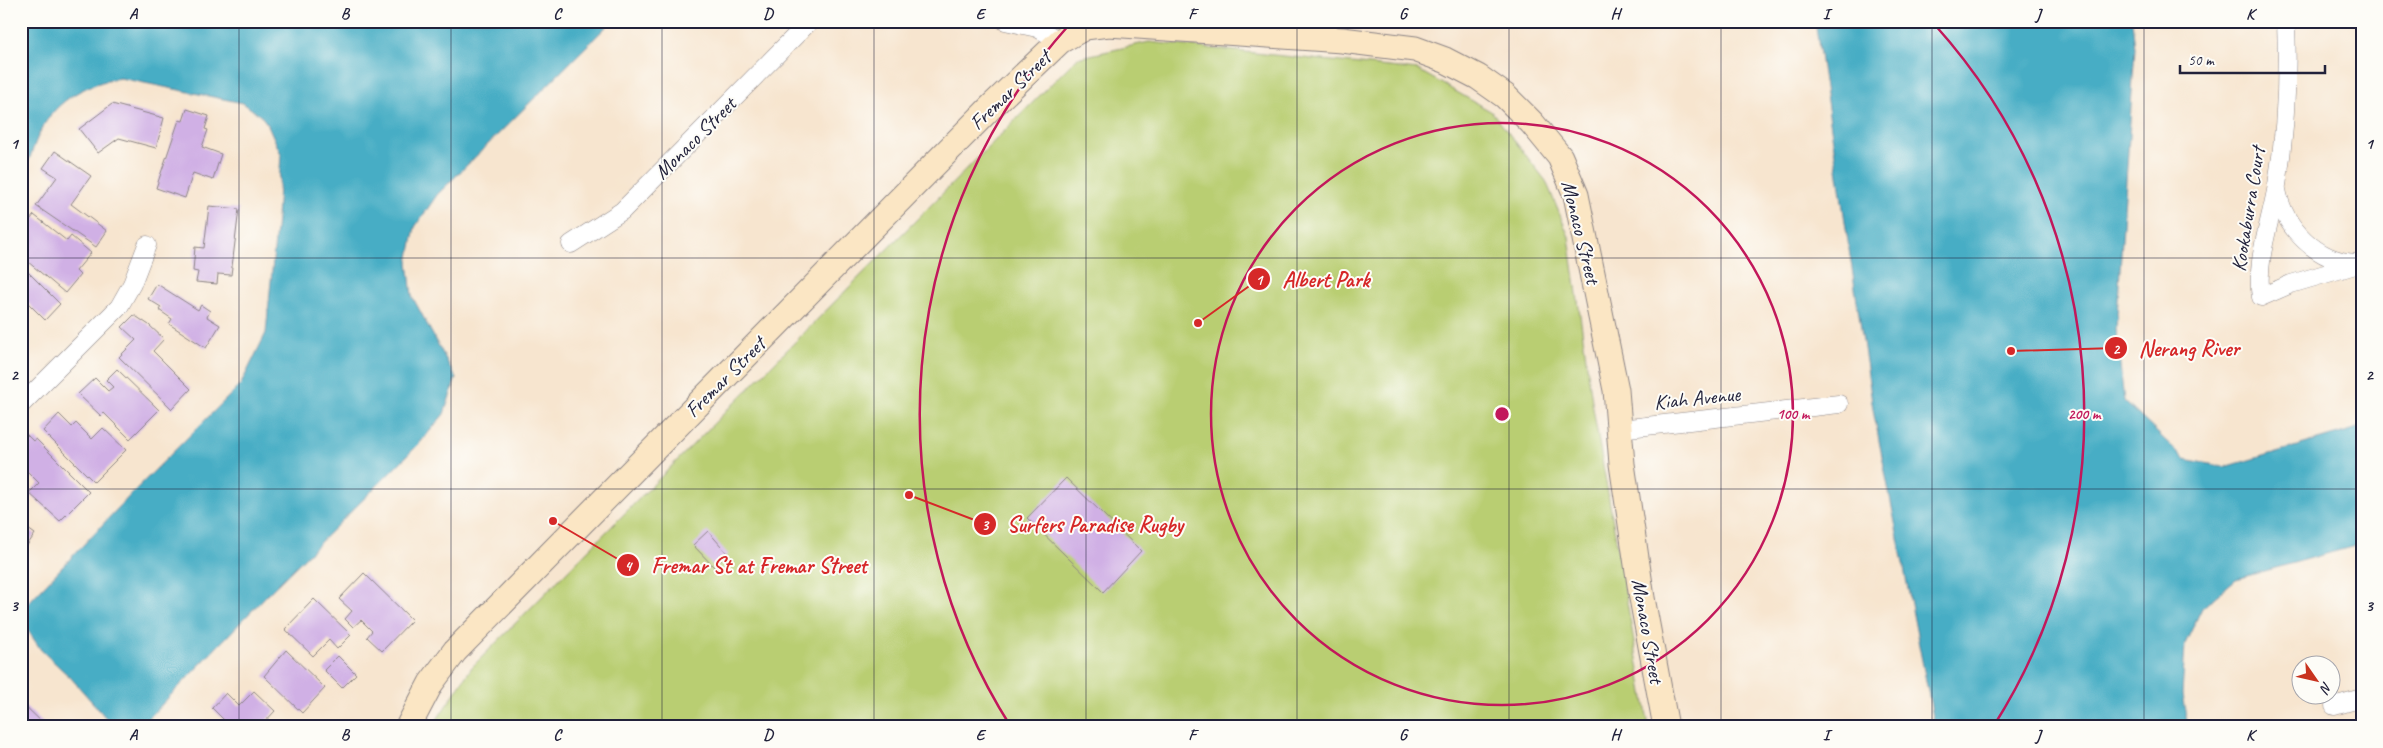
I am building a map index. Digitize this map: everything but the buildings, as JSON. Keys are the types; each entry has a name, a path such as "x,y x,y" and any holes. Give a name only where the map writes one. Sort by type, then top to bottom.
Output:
{"street":[{"name":"Monaco Street","path":"571,244 622,211 810,21"},
{"path":"1005,21 1037,28 1060,41"},
{"name":"Kookaburra Court","path":"2286,21 2287,89 2277,187 2259,276 2260,298 2291,284 2362,262"},
{"name":"Monaco Street","path":"1060,41 1085,27 1109,24 1342,40 1415,49 1445,60 1485,82 1505,96 1532,123 1560,157 1576,195 1616,390 1622,464 1642,598 1666,727"},
{"name":"Fremar Street","path":"408,727 431,683 455,651 986,113 1060,41"},
{"path":"2277,187 2286,216 2304,241 2335,259 2350,263 2362,262"},
{"path":"21,405 118,308 132,284 147,245"},
{"name":"Kiah Avenue","path":"1620,429 1838,404"},
{"path":"2340,704 2362,698"}],"green space":[{"path":"1149,42 1418,70 1492,112 1546,181 1569,237 1593,408 1649,727 435,727 436,721 472,667 1077,58"}],"water":[{"path":"21,21 612,21 437,195 415,227 408,262 412,296 456,378 444,414 419,444 265,597 145,722 134,725 107,719 71,678 41,650 23,623 29,602 139,486 241,384 266,333 281,154 268,125 262,117 243,103 120,78 85,88 65,101 56,110 41,130 21,177"},
{"path":"1815,21 2132,21 2135,48 2116,329 2124,401 2185,459 2225,467 2362,427 2362,544 2236,579 2202,608 2185,644 2182,695 2188,727 1935,727 1874,415"}],"place":[{"name":"Albert Park","path":"1198,323"},
{"name":"Nerang River","path":"2011,351"},
{"name":"Surfers Paradise Rugby","path":"909,495"},
{"name":"Fremar St at Fremar Street","path":"553,521"}]}
